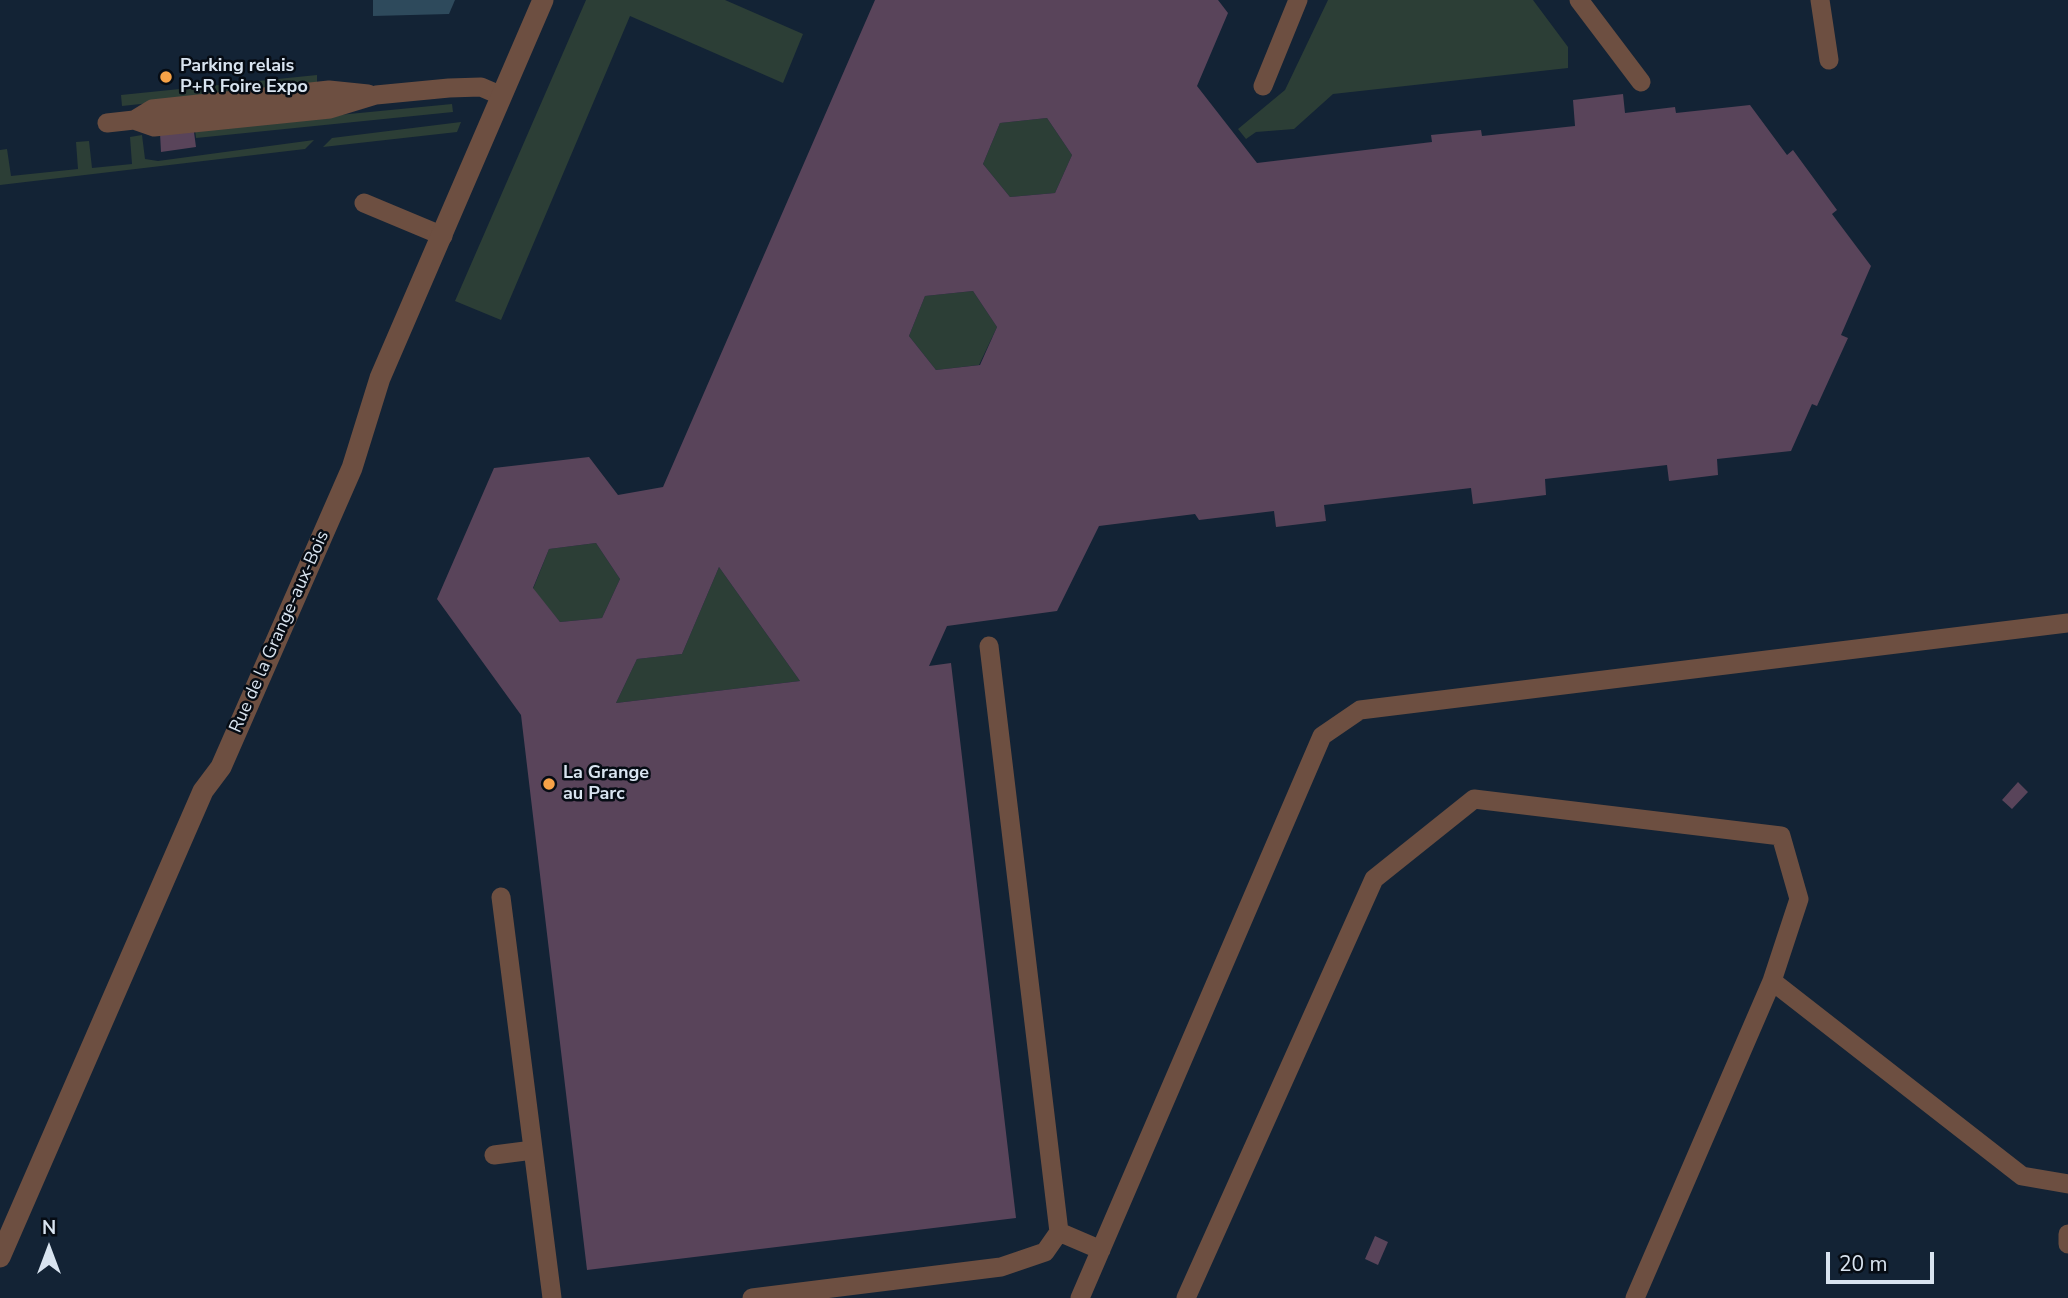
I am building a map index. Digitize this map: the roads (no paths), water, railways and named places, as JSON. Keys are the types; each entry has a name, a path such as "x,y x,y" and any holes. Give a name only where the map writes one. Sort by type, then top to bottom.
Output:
{"street":[{"name":"Rue de la Grange-aux-Bois","path":"0,1257 203,791 221,767 352,468 380,378 543,0"}],"lane":[{"path":"1263,86 1298,0"},
{"path":"1579,0 1641,82"},
{"path":"1819,0 1829,60"},
{"path":"107,123 134,120 154,127 330,109 376,95 481,87 502,96"},
{"path":"364,204 443,236"},
{"path":"1080,1298 1322,736 1360,710 2068,623"},
{"path":"752,1298 1001,1267 1045,1252 1059,1232 989,646"},
{"path":"1186,1298 1374,879 1474,799 1781,836 1799,899 1772,981 1635,1298"},
{"path":"501,897 552,1298"},
{"path":"1772,981 2022,1176 2068,1184"},
{"path":"494,1155 533,1150"},
{"path":"1059,1232 1101,1250"},
{"path":"2068,1234 2068,1244"}],"water":[{"path":"373,0 455,0 449,14 373,16"}],"place":[{"name":"Parking relais P+R Foire Expo","path":"166,77"},
{"name":"La Grange au Parc","path":"549,784"}]}
